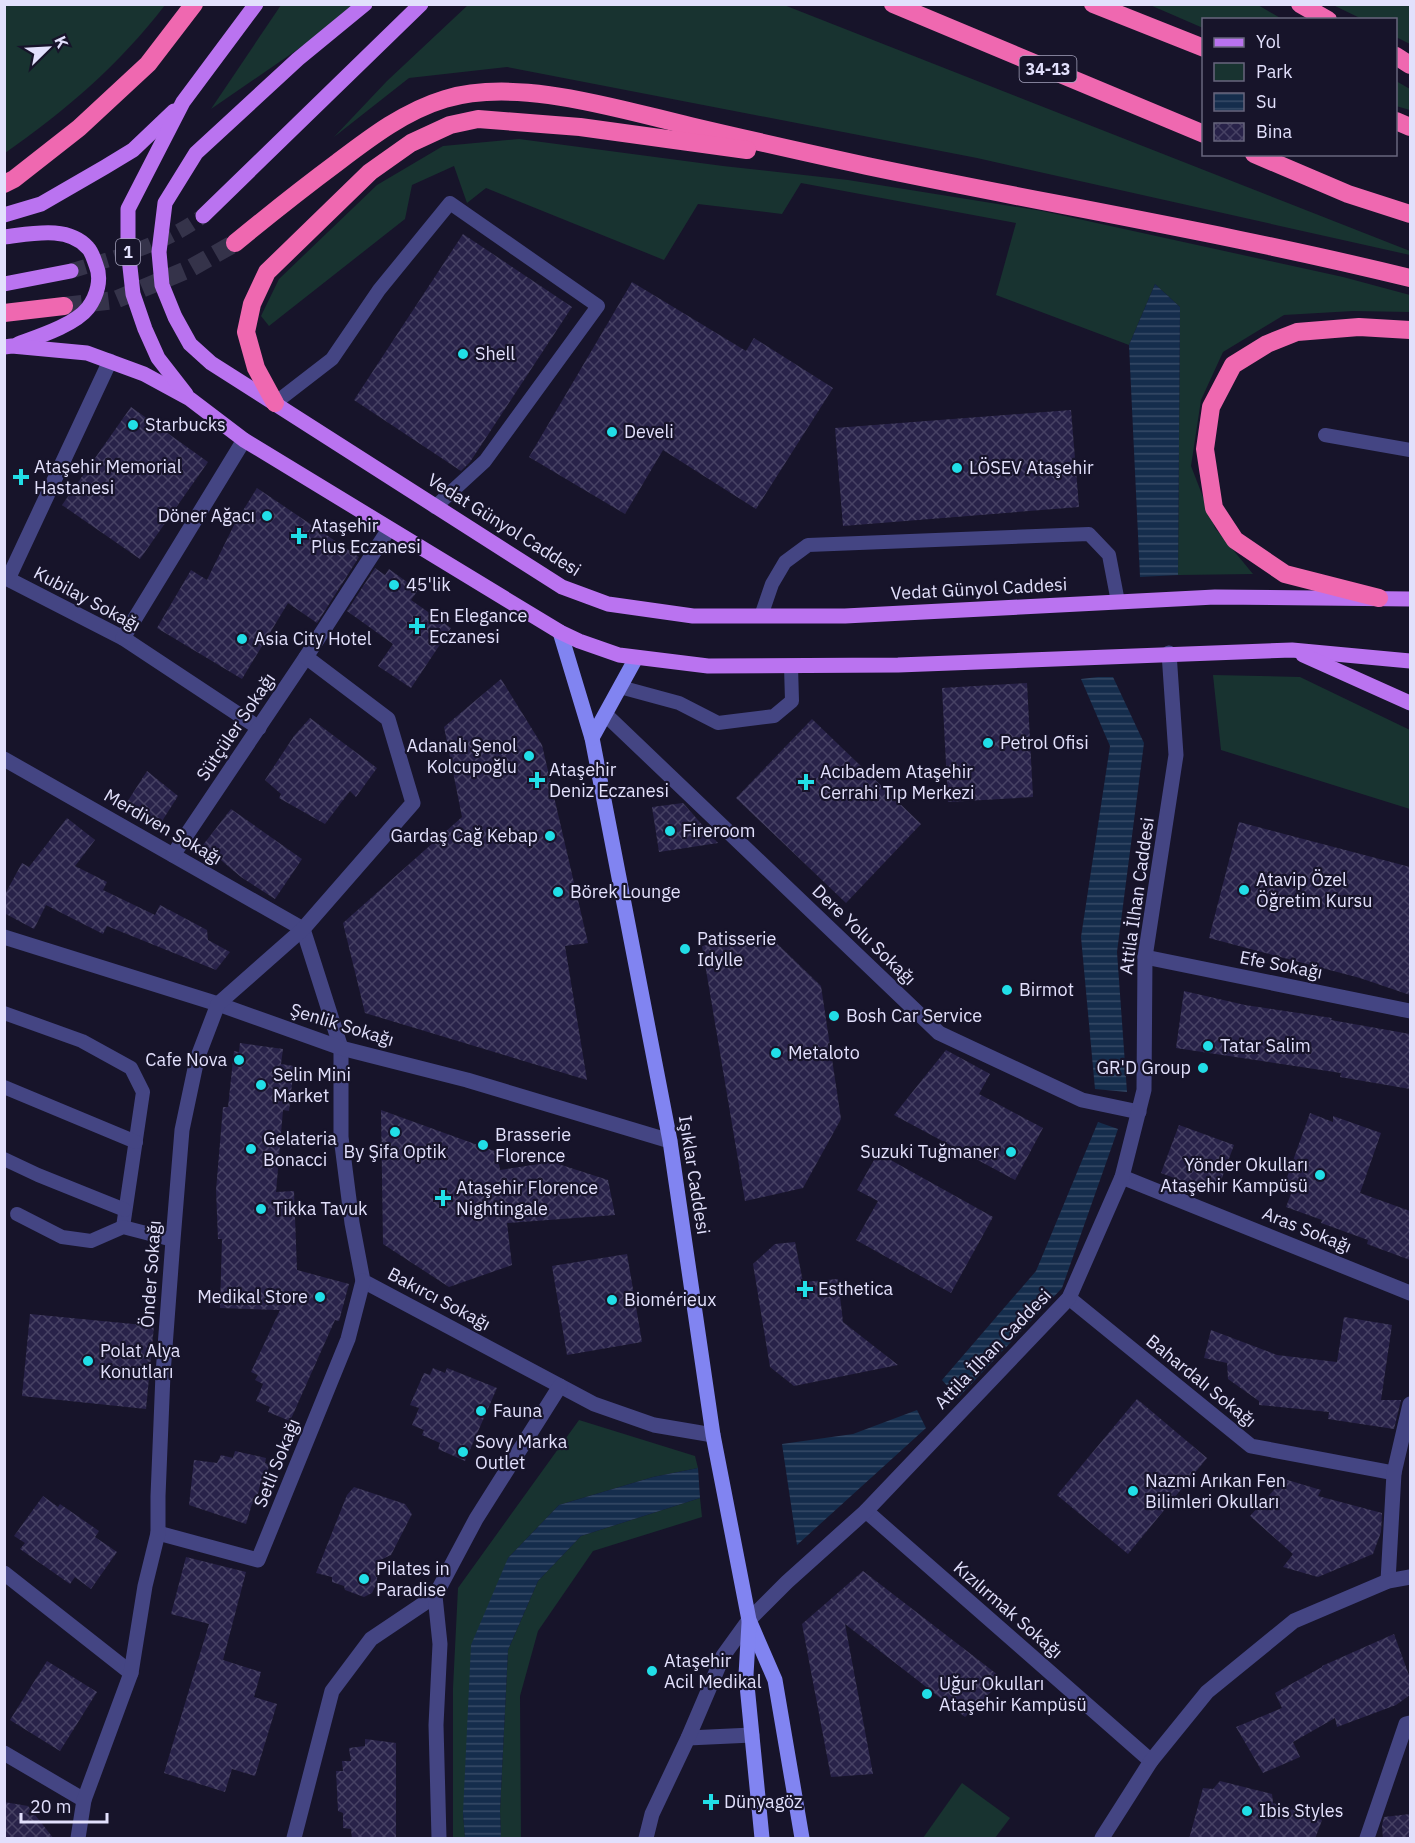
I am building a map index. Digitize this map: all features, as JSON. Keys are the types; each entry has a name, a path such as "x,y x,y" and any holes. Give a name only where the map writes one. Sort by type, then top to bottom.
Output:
{"highway":[{"path":"4,184 14,179 96,113 148,64 194,4"},
{"name":"34-13","path":"893,4 1202,134"},
{"path":"1093,4 1202,48"},
{"path":"1300,4 1324,18"},
{"path":"236,243 366,141 407,115 446,99 480,92 515,90 564,98 868,166 1308,253 1410,278"},
{"path":"275,403 256,368 246,332 252,304 267,272 370,172 411,143 450,125 478,119 580,127 868,166"},
{"path":"1259,156 1348,194 1410,214"},
{"path":"4,313 64,306"},
{"path":"1379,598 1285,574 1234,540 1214,508 1205,450 1211,407 1233,364 1267,344 1297,332 1359,327 1410,330"}],"main road":[{"path":"4,215 40,204 133,150 183,102 256,4"},
{"name":"Vedat Günyol Caddesi","path":"365,4 298,59 196,153 165,203 159,252 162,285 175,317 190,344 211,363 562,587 608,604 693,616 845,616 1215,597 1410,599"},
{"path":"203,216 421,4"},
{"name":"1","path":"183,102 128,209 128,249 134,294 145,328 158,358 190,399"},
{"path":"4,237 47,232 74,237 90,249 100,274 96,295 87,310 49,333 8,347"},
{"path":"4,284 71,270"},
{"path":"8,347 87,353 144,374 190,399 244,440 560,632 599,648 636,658 708,666 898,665 1292,650 1410,661"},
{"path":"1292,650 1410,703"}],"street":[{"name":"Kubilay Sokağı","path":"110,361 6,583 123,638 259,728"},
{"path":"123,638 244,440"},
{"name":"Sütçüler Sokağı","path":"173,855 389,529"},
{"name":"Işıklar Caddesi","path":"560,632 592,738 670,1141 713,1435 749,1620 775,1680 802,1839"},
{"name":"Attila İlhan Caddesi","path":"646,1839 652,1814 723,1656 749,1620 787,1582 866,1511 1069,1298 1122,1177 1144,1090 1145,957 1176,755 1169,653"},
{"name":"Önder Sokağı","path":"78,1839 84,1800 131,1673 145,1586 158,1533 163,1374 182,1130 197,1059 218,1005 303,928 413,803 388,719 306,657"},
{"path":"592,738 636,658"},
{"name":"Dere Yolu Sokağı","path":"606,715 939,1034 1082,1100 1139,1112"},
{"name":"Merdiven Sokağı","path":"4,759 303,928"},
{"path":"303,928 341,1048"},
{"name":"Şenlik Sokağı","path":"4,937 218,1005 341,1048 467,1080 670,1141"},
{"name":"Efe Sokağı","path":"1145,957 1410,1011"},
{"name":"Bakırcı Sokağı","path":"341,1048 341,1137 352,1223 363,1281 594,1404 654,1425 713,1435"},
{"name":"Aras Sokağı","path":"1122,1177 1410,1293"},
{"name":"Setli Sokağı","path":"158,1533 258,1560 348,1339 363,1281"},
{"name":"Bahardalı Sokağı","path":"1069,1298 1251,1446 1394,1473"},
{"path":"294,1839 332,1691 371,1639 435,1596 476,1519 560,1386"},
{"path":"1388,1581 1394,1473 1410,1404"},
{"name":"Kızılırmak Sokağı","path":"866,1511 1151,1761"},
{"path":"4,1574 131,1673"},
{"path":"1102,1839 1151,1761 1207,1692 1294,1621 1388,1581 1410,1577"},
{"path":"435,1596 440,1644 436,1725 439,1839"},
{"name":"Işıklar Caddesi","path":"749,1620 746,1675 762,1839"},
{"path":"1366,1839 1407,1724 1410,1723"},
{"path":"688,1738 752,1735"},
{"path":"4,1753 84,1800"}],"lane":[{"path":"275,403 332,359 379,290 450,203 598,306 485,461 435,507"},
{"path":"1325,435 1410,450"},
{"path":"761,616 772,585 785,562 808,545 1089,534 1109,555 1118,602"},
{"path":"620,687 679,703 718,723 730,722 774,716 792,701 791,666"},
{"path":"4,1012 82,1041 131,1068 143,1092 123,1227"},
{"path":"4,1087 136,1142"},
{"path":"4,1159 125,1210"},
{"path":"17,1214 62,1238 91,1241 123,1227 173,1240"}],"green space":[{"path":"5,4 165,5 148,27 91,85 5,153"},
{"path":"281,5 353,5 333,25 211,109"},
{"path":"468,5 784,5 1410,251 1410,255 977,158 507,67 409,78 334,137 387,81"},
{"path":"1150,5 1258,5 1280,18 1202,18 1202,28"},
{"path":"1333,5 1410,5 1410,44 1397,38 1397,18 1360,18"},
{"path":"1397,82 1410,89 1410,110 1397,106"},
{"path":"519,139 848,180 1042,211 1343,277 1410,295 1410,312 1353,311 1284,315 1223,352 1201,400 1191,466 1215,528 1253,574 1178,575 1180,307 1155,284 1129,345 996,295 1016,223 801,183 782,214 698,204 664,260 486,188 467,203 454,166 412,185 405,219 269,326 261,316 279,279 377,185 443,146"},
{"path":"1213,675 1300,677 1410,730 1410,809 1221,750"},
{"path":"579,1420 695,1456 698,1468 653,1477 559,1505 508,1558 463,1813 465,1838 453,1838 453,1688 458,1588"},
{"path":"700,1498 702,1517 593,1551 538,1631 520,1696 521,1838 501,1838 500,1811 508,1650 538,1581 581,1536"},
{"path":"962,1783 1010,1818 995,1838 923,1838"}],"water":[{"path":"1155,284 1180,307 1178,575 1140,577 1129,345"},
{"path":"1113,677 1144,743 1117,952 1127,1092 1095,1089 1081,937 1110,746 1081,679"},
{"path":"1098,1122 1118,1129 1062,1288 958,1398 942,1380 1036,1271"},
{"path":"917,1410 926,1428 797,1545 782,1444 853,1434"},
{"path":"698,1468 700,1498 581,1536 538,1581 508,1650 500,1811 501,1838 465,1838 463,1813 471,1645 508,1558 559,1505 653,1477"}],"building":[{"path":"463,234 572,307 470,462 461,471 354,400"},
{"path":"632,282 746,351 754,338 833,388 756,509 663,450 625,514 529,457"},
{"path":"131,407 208,462 140,559 62,505"},
{"name":"LÖSEV Ataşehir","path":"1071,410 1079,507 843,526 835,428"},
{"path":"257,488 359,557 317,623 288,603 242,679 157,628 191,570 207,580 234,525"},
{"path":"375,568 385,575 389,569 418,590 411,600 451,628 411,688 378,666 393,644 347,611"},
{"path":"501,679 542,745 588,943 565,946 587,1080 365,1013 343,923 462,817 444,727"},
{"path":"1027,683 1033,797 948,802 942,688"},
{"path":"310,718 377,768 356,797 350,791 325,824 279,798 281,794 265,780 294,736"},
{"path":"812,719 921,824 846,903 736,798"},
{"path":"147,771 178,796 157,829 124,807"},
{"path":"683,803 718,843 659,852 652,807"},
{"path":"231,809 302,859 275,899 241,877 203,845"},
{"path":"67,818 95,840 75,866 107,882 103,890 155,915 160,905 207,930 208,940 230,952 216,970 107,926 103,934 46,905 34,929 4,913 4,896 22,863 29,867"},
{"path":"1239,822 1410,867 1410,995 1360,978 1209,938"},
{"name":"Metaloto","path":"766,933 821,986 841,1119 803,1188 745,1201 702,946"},
{"path":"1184,991 1245,1005 1332,1018 1331,1020 1410,1034 1410,1089 1340,1077 1341,1073 1176,1048"},
{"path":"240,1043 283,1049 281,1064 294,1066 289,1111 283,1110 276,1192 294,1191 297,1270 349,1284 339,1321 335,1320 290,1421 268,1412 270,1407 256,1401 263,1384 255,1380 258,1375 251,1372 280,1310 220,1308 222,1239 218,1239 216,1190 223,1107 228,1107 234,1051 239,1052"},
{"path":"946,1050 990,1074 979,1094 1043,1128 1015,1180 894,1115"},
{"name":"Ataşehir Florence Nightingale","path":"381,1110 497,1152 500,1170 552,1162 608,1180 615,1215 507,1223 512,1265 449,1287 383,1244"},
{"path":"1310,1113 1333,1122 1333,1116 1381,1133 1360,1193 1410,1211 1410,1260 1367,1244 1368,1240 1321,1223 1322,1220 1286,1207 1294,1186 1285,1183"},
{"path":"1179,1125 1234,1145 1216,1194 1161,1173"},
{"path":"878,1153 993,1217 951,1293 856,1240 878,1201 857,1190"},
{"path":"795,1242 803,1282 838,1279 843,1322 898,1365 794,1386 770,1367 753,1264 775,1244"},
{"path":"627,1254 642,1342 567,1355 552,1266"},
{"name":"Polat Alya Konutları","path":"30,1314 154,1326 146,1409 22,1396"},
{"path":"1344,1317 1392,1325 1381,1400 1401,1400 1394,1429 1328,1419 1329,1412 1259,1405 1259,1401 1228,1379 1227,1363 1204,1358 1211,1330 1277,1355 1337,1362"},
{"path":"433,1368 445,1373 447,1368 497,1388 465,1461 438,1449 440,1443 422,1435 424,1430 412,1425 419,1408 410,1405 424,1373 430,1375"},
{"path":"1137,1399 1207,1458 1128,1554 1057,1495"},
{"path":"235,1451 266,1458 265,1463 269,1465 266,1480 261,1481 256,1502 252,1504 246,1524 189,1505 194,1460 217,1463 221,1455 233,1458"},
{"path":"1284,1479 1321,1490 1318,1496 1382,1513 1381,1532 1373,1554 1318,1577 1283,1567 1293,1554 1250,1516"},
{"path":"354,1487 405,1504 412,1514 391,1555 380,1560 376,1585 372,1593 364,1597 332,1582 332,1577 316,1573 347,1495"},
{"path":"43,1496 58,1507 60,1504 99,1531 95,1537 117,1552 91,1589 75,1577 70,1584 20,1549 25,1543 14,1536"},
{"path":"186,1557 246,1572 223,1660 261,1672 254,1697 277,1704 255,1776 232,1769 225,1792 164,1773 209,1624 171,1614"},
{"path":"863,1571 998,1675 989,1683 995,1688 965,1717 845,1624 873,1774 831,1777 802,1624"},
{"path":"1394,1634 1410,1678 1410,1695 1396,1705 1337,1727 1335,1718 1293,1742 1300,1757 1263,1773 1236,1727 1282,1708 1275,1693 1322,1666"},
{"path":"47,1661 97,1692 60,1751 10,1720"},
{"path":"365,1739 396,1743 396,1839 352,1839 351,1829 343,1828 343,1813 338,1811 336,1771 343,1771 342,1761 351,1761 349,1748 365,1746"},
{"name":"Ibis Styles","path":"1220,1781 1272,1794 1273,1803 1322,1820 1315,1839 1189,1839 1203,1788 1213,1789"},
{"path":"4,1802 28,1806 54,1839 4,1839"},
{"path":"1410,1814 1410,1839 1383,1839 1384,1817"}],"tunnel":[{"path":"71,271 156,242 203,216"},
{"path":"64,306 115,300 189,269 235,243"}],"place":[{"name":"Shell","path":"463,354"},
{"name":"Starbucks","path":"133,425"},
{"name":"Develi","path":"612,432"},
{"name":"LÖSEV Ataşehir","path":"957,468"},
{"name":"Ataşehir Memorial Hastanesi","path":"21,477"},
{"name":"Döner Ağacı","path":"267,516"},
{"name":"Ataşehir Plus Eczanesi","path":"299,536"},
{"name":"45'lik","path":"394,585"},
{"name":"En Elegance Eczanesi","path":"417,626"},
{"name":"Asia City Hotel","path":"242,639"},
{"name":"Petrol Ofisi","path":"988,743"},
{"name":"Adanalı Şenol Kolcupoğlu","path":"529,756"},
{"name":"Ataşehir Deniz Eczanesi","path":"537,780"},
{"name":"Acıbadem Ataşehir Cerrahi Tıp Merkezi","path":"806,782"},
{"name":"Fireroom","path":"670,831"},
{"name":"Gardaş Cağ Kebap","path":"550,836"},
{"name":"Atavip Özel Öğretim Kursu","path":"1244,890"},
{"name":"Börek Lounge","path":"558,892"},
{"name":"Patisserie Idylle","path":"685,949"},
{"name":"Birmot","path":"1007,990"},
{"name":"Bosh Car Service","path":"834,1016"},
{"name":"Tatar Salim","path":"1208,1046"},
{"name":"Metaloto","path":"776,1053"},
{"name":"Cafe Nova","path":"239,1060"},
{"name":"GR'D Group","path":"1203,1068"},
{"name":"Selin Mini Market","path":"261,1085"},
{"name":"By Şifa Optik","path":"395,1132"},
{"name":"Brasserie Florence","path":"483,1145"},
{"name":"Gelateria Bonacci","path":"251,1149"},
{"name":"Suzuki Tuğmaner","path":"1011,1152"},
{"name":"Yönder Okulları Ataşehir Kampüsü","path":"1320,1175"},
{"name":"Ataşehir Florence Nightingale","path":"443,1198"},
{"name":"Tikka Tavuk","path":"261,1209"},
{"name":"Esthetica","path":"805,1289"},
{"name":"Medikal Store","path":"320,1297"},
{"name":"Biomérieux","path":"612,1300"},
{"name":"Polat Alya Konutları","path":"88,1361"},
{"name":"Fauna","path":"481,1411"},
{"name":"Sovy Marka Outlet","path":"463,1452"},
{"name":"Nazmi Arıkan Fen Bilimleri Okulları","path":"1133,1491"},
{"name":"Pilates in Paradise","path":"364,1579"},
{"name":"Ataşehir Acil Medikal","path":"652,1671"},
{"name":"Uğur Okulları Ataşehir Kampüsü","path":"927,1694"},
{"name":"Dünyagöz","path":"711,1802"},
{"name":"Ibis Styles","path":"1247,1811"}]}
